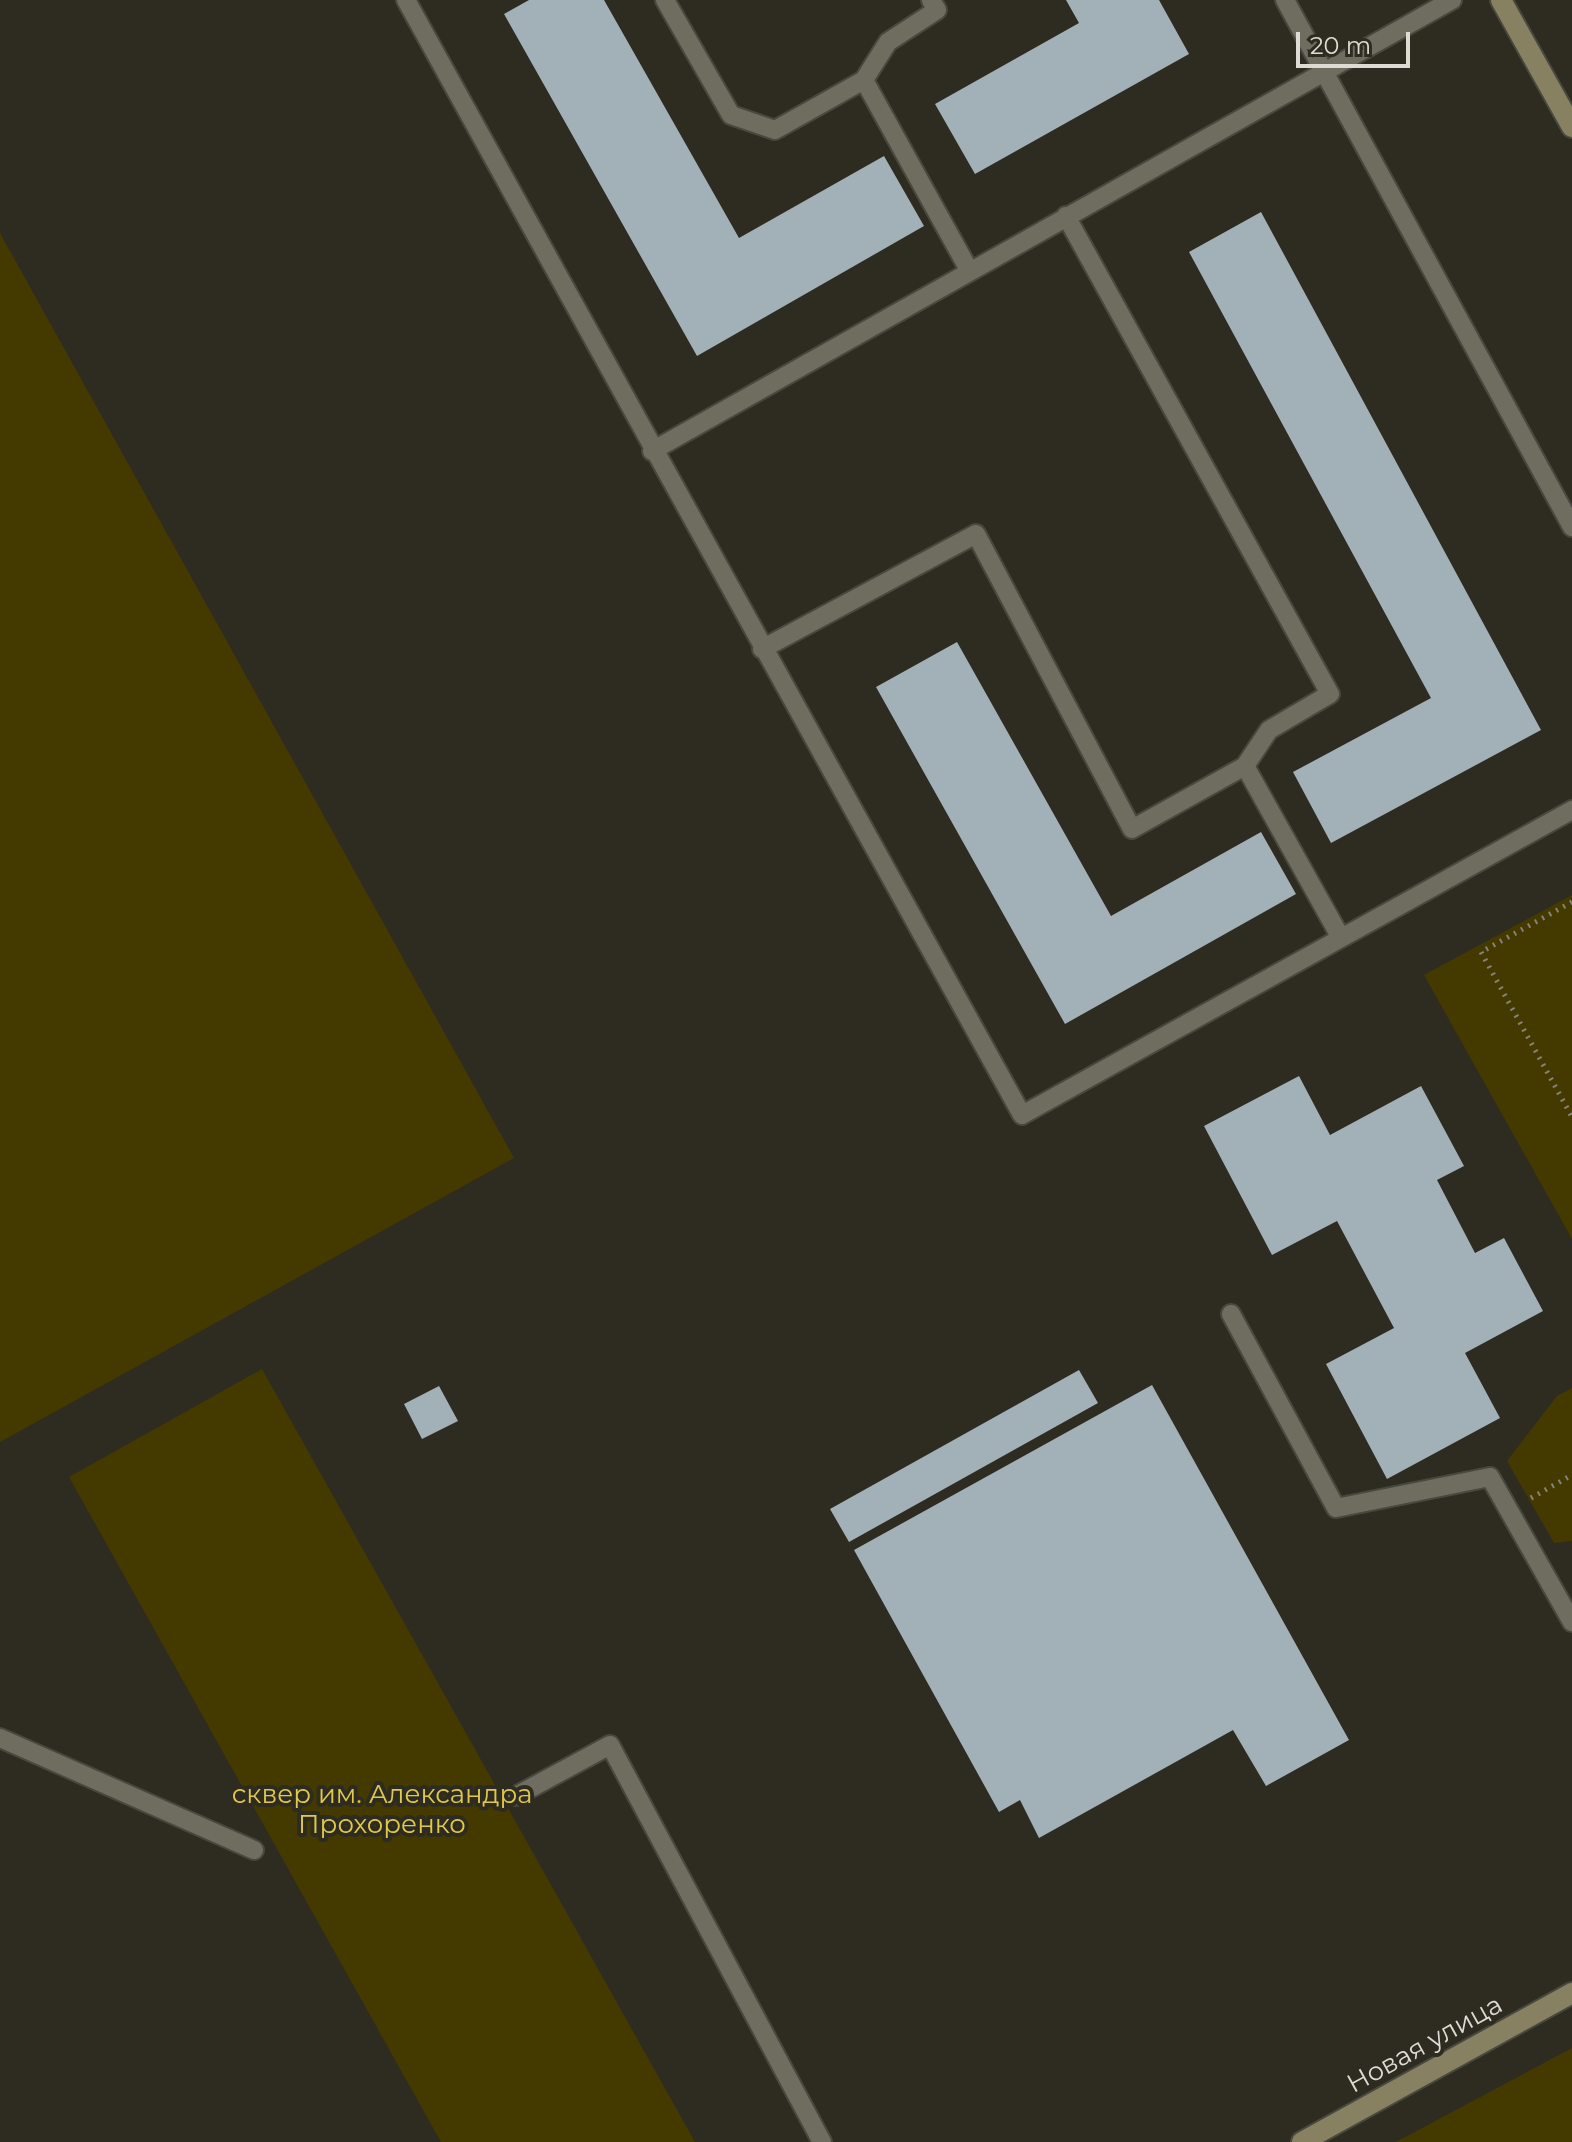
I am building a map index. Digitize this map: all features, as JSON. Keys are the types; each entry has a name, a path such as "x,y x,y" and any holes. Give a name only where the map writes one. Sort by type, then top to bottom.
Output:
{"main road":[{"path":"1501,0 1572,127"},
{"name":"Новая улица","path":"1302,2142 1572,1993"}],"lane":[{"path":"406,0 652,451 1022,1115 1572,810"},
{"path":"665,0 731,115 775,130 864,80 888,42 937,10 931,0"},
{"path":"1285,0 1572,527"},
{"path":"652,451 1322,70 1452,0"},
{"path":"864,80 969,270"},
{"path":"762,649 976,534 1132,829 1245,766 1269,730 1330,694 1066,216"},
{"path":"1245,766 1341,938"},
{"path":"1231,1314 1336,1508 1490,1477 1572,1622"},
{"path":"0,1738 254,1850"},
{"path":"516,1796 610,1745 822,2142"}],"path":[{"path":"1572,902 1481,952 1572,1117"},
{"path":"1508,1511 1572,1475"}],"green space":[{"path":"0,233 514,1158 0,1442"},
{"path":"1572,895 1572,1239 1424,975"},
{"name":"сквер им. Александра Прохоренко","path":"262,1369 695,2142 441,2142 69,1477"},
{"path":"1572,1388 1572,1541 1554,1543 1507,1461 1557,1396"},
{"path":"1572,2048 1572,2142 1396,2142"}],"building":[{"path":"529,0 604,0 739,238 884,156 924,226 697,356 504,14"},
{"path":"1066,0 1159,0 1189,54 975,174 935,104 1079,23"},
{"path":"1261,212 1541,730 1331,843 1293,772 1431,698 1189,252"},
{"path":"957,642 1111,916 1261,832 1296,894 1065,1024 876,687"},
{"path":"1299,1076 1330,1135 1421,1086 1464,1166 1437,1180 1475,1253 1504,1238 1543,1311 1465,1353 1500,1418 1387,1479 1326,1364 1394,1328 1337,1221 1272,1255 1204,1126"},
{"path":"1079,1370 1098,1403 849,1542 830,1509"},
{"path":"1152,1385 1349,1740 1266,1786 1233,1730 1039,1838 1020,1800 999,1812 854,1550"},
{"path":"439,1386 458,1421 422,1439 404,1404"}]}
